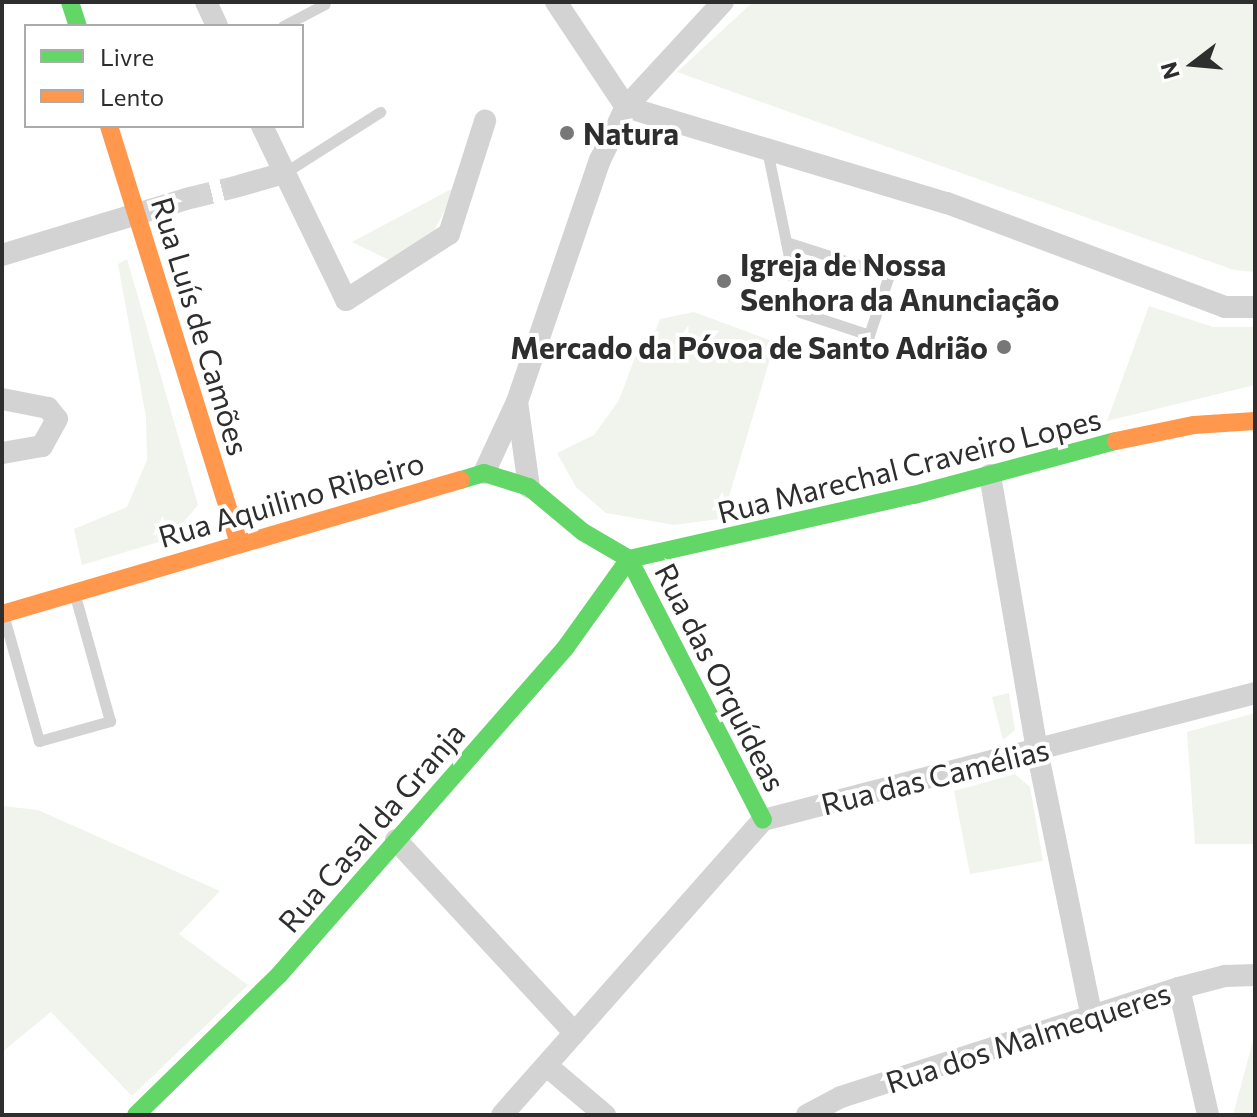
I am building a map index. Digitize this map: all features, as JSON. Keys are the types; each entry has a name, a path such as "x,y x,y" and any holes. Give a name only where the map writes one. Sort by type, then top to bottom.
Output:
{"street":[{"path":"70,2 77,24"},
{"path":"206,2 216,24"},
{"path":"556,2 626,107 947,203 1225,307 1255,307"},
{"path":"629,559 583,532 529,487 484,473 517,402 600,160 626,107 723,2"},
{"path":"263,128 346,300 449,234 485,121"},
{"name":"Rua Luís de Camões","path":"110,128 239,543"},
{"path":"235,187 284,173"},
{"path":"2,255 136,211 190,198"},
{"path":"2,399 48,408 57,419 42,446 2,453"},
{"path":"517,402 529,487"},
{"name":"Rua Marechal Craveiro Lopes","path":"629,559 1194,425 1255,421"},
{"name":"Rua Aquilino Ribeiro","path":"2,614 484,473"},
{"path":"990,475 1037,750 1092,1017"},
{"name":"Rua das Orquídeas","path":"629,559 763,820"},
{"name":"Rua Casal da Granja","path":"136,1115 279,975 566,647 629,559"},
{"name":"Rua das Camélias","path":"763,820 1255,693"},
{"path":"502,1115 763,820"},
{"path":"396,840 574,1032"},
{"name":"Rua dos Malmequeres","path":"807,1115 841,1097 1179,988 1255,975"},
{"path":"1179,988 1208,1115"},
{"path":"547,1066 605,1115"}],"lane":[{"path":"287,24 325,4"},
{"path":"284,173 380,112"},
{"path":"767,150 800,312 869,335 889,275 786,242"},
{"path":"2,614 39,741 110,721 73,592"}],"shaded area":[{"path":"753,2 1255,2 1255,272 1234,270 677,72"},
{"path":"457,186 430,239 389,260 352,242"},
{"path":"127,259 198,505 169,539 82,565 74,529 127,507 147,460 146,417 118,264"},
{"path":"1149,306 1213,327 1255,327 1255,385 1107,421"},
{"path":"694,312 775,342 724,513 719,519 674,525 606,513 576,487 557,453 594,435 619,400 642,339 654,335 660,319"},
{"path":"1009,693 1015,730 1003,740 992,697"},
{"path":"1255,713 1255,844 1195,844 1187,732"},
{"path":"1015,774 1030,787 1043,861 970,874 954,791"},
{"path":"2,806 38,810 220,891 179,934 248,985 132,1096 51,1012 2,1052"},
{"path":"1255,1033 1255,1115 1233,1115"}],"tunnel":[{"path":"190,198 235,187"}],"traffic: fast":[{"path":"70,2 77,24"},
{"path":"461,480 484,473 529,487 583,532 629,559 914,495 1116,441"},
{"path":"629,559 763,820"},
{"path":"136,1115 279,975 566,647 629,559"}],"traffic: slow":[{"path":"110,128 239,543"},
{"path":"1116,441 1194,425 1255,421"},
{"path":"2,614 461,480"}],"place":[{"name":"Natura","path":"567,133"},
{"name":"Igreja de Nossa Senhora da Anunciação","path":"724,281"},
{"name":"Mercado da Póvoa de Santo Adrião","path":"1004,347"}]}
